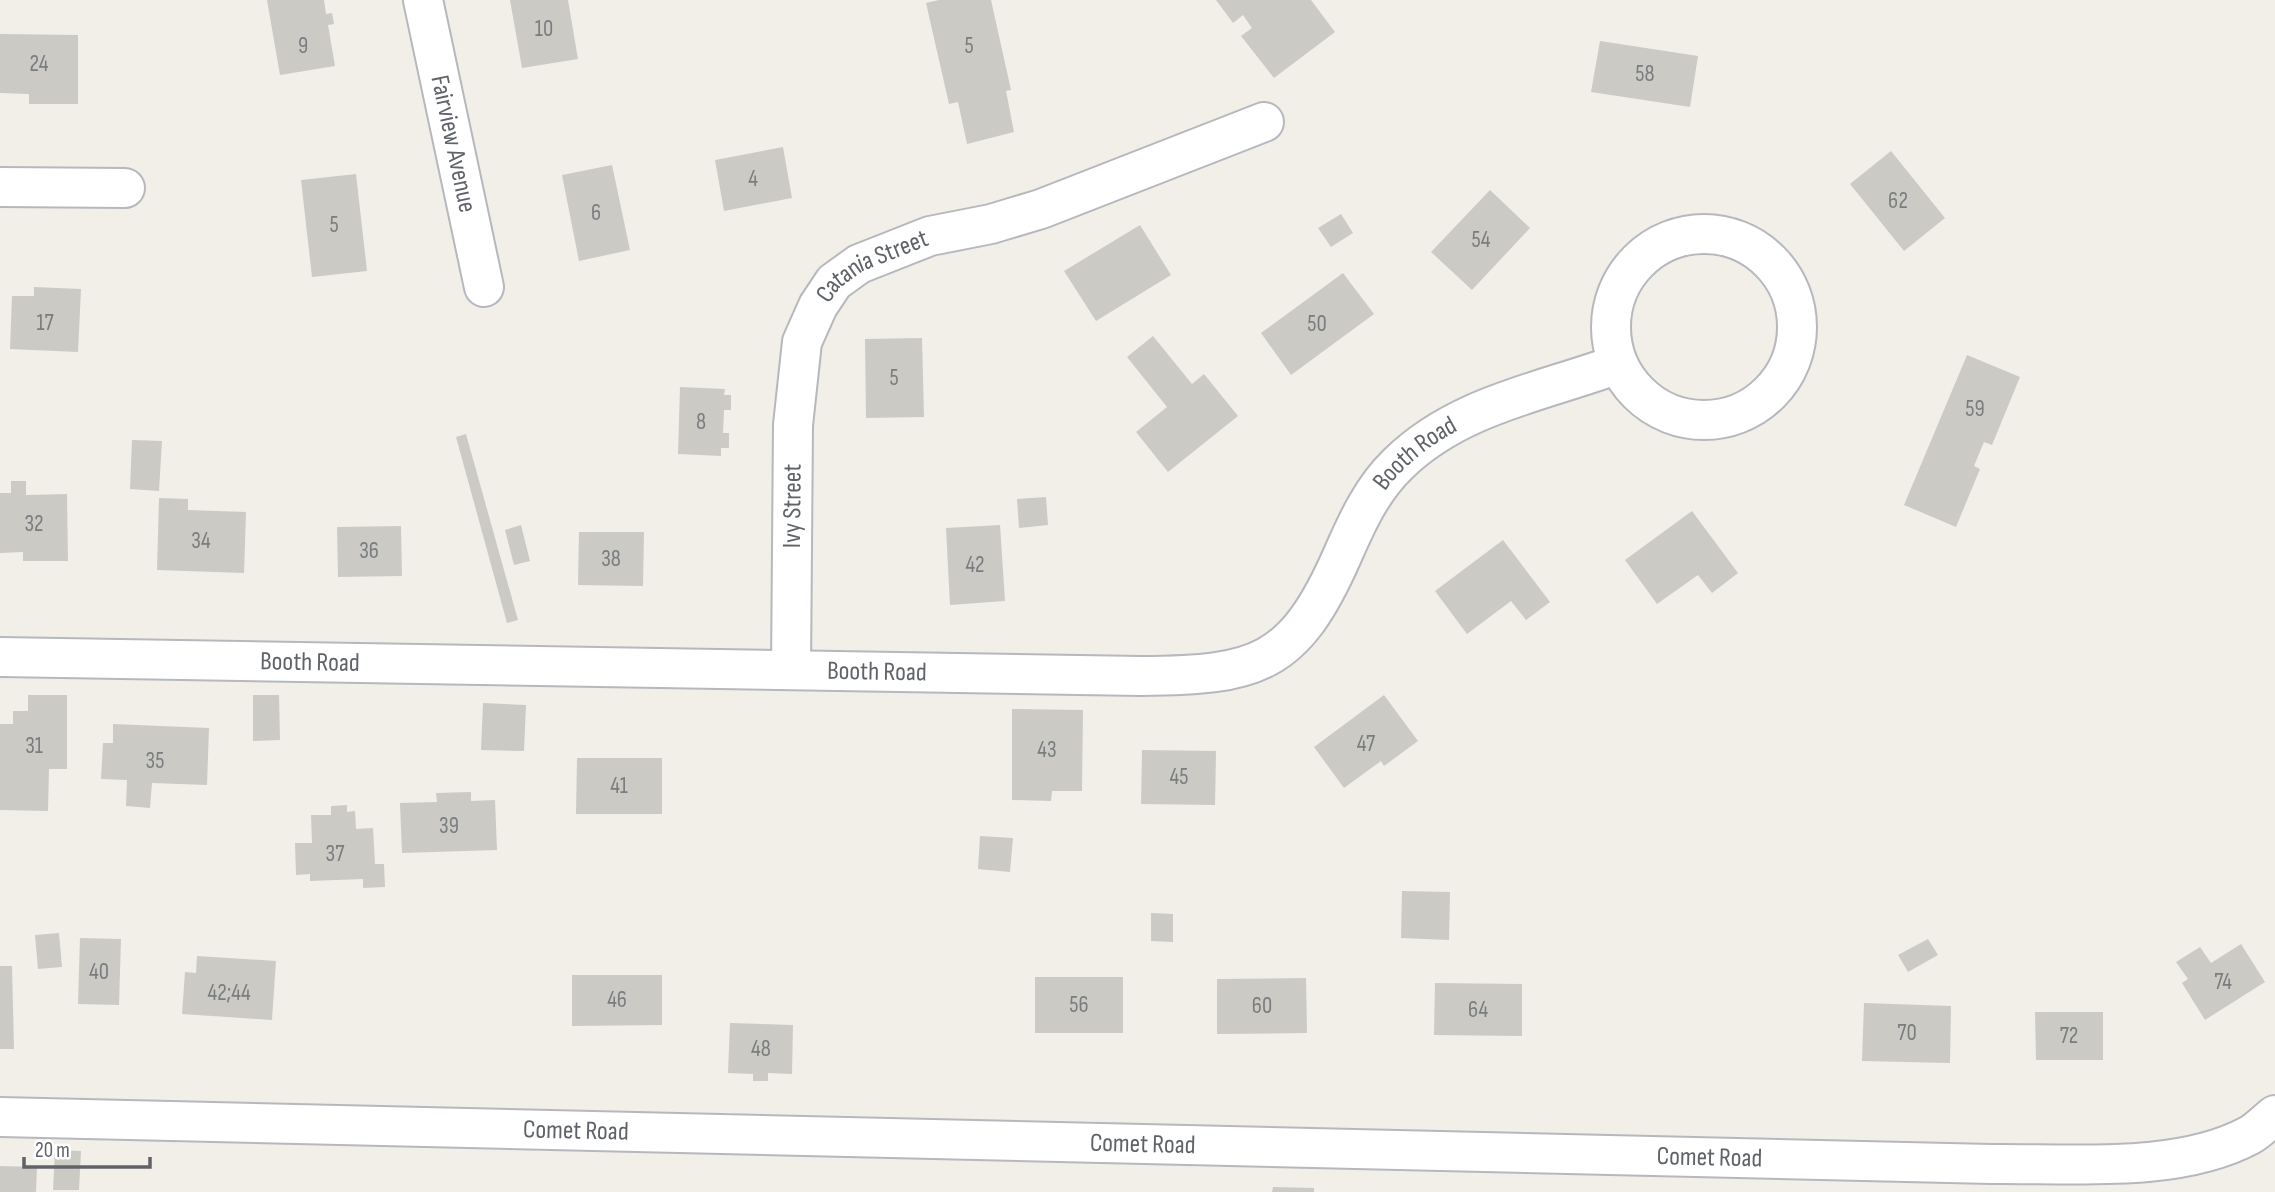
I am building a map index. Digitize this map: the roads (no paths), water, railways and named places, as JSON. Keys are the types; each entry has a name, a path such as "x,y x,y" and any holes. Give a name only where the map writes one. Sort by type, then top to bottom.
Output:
{"street":[{"name":"Fairview Avenue","path":"424,0 484,288"},
{"name":"Catania Street","path":"802,342 817,306 829,290 859,264 930,236 972,228 1041,208 1264,122"},
{"path":"0,187 125,188"},
{"path":"1696,234 1721,235 1745,243 1766,257 1783,276 1793,299 1797,322 1795,345 1788,368 1775,388 1757,404 1736,415 1713,420 1690,419 1667,413 1646,401 1630,384 1618,364 1611,327 1618,290 1631,269 1660,245 1696,234"},
{"name":"Ivy Street","path":"791,670 793,425 802,342"},
{"name":"Booth Road","path":"0,657 1141,676 1194,676 1238,670 1272,656 1297,635 1329,586 1370,501 1396,466 1421,443 1479,409 1560,386 1618,364"},
{"name":"Comet Road","path":"0,1117 1991,1164 2135,1162 2195,1155 2252,1134 2275,1115"}]}
